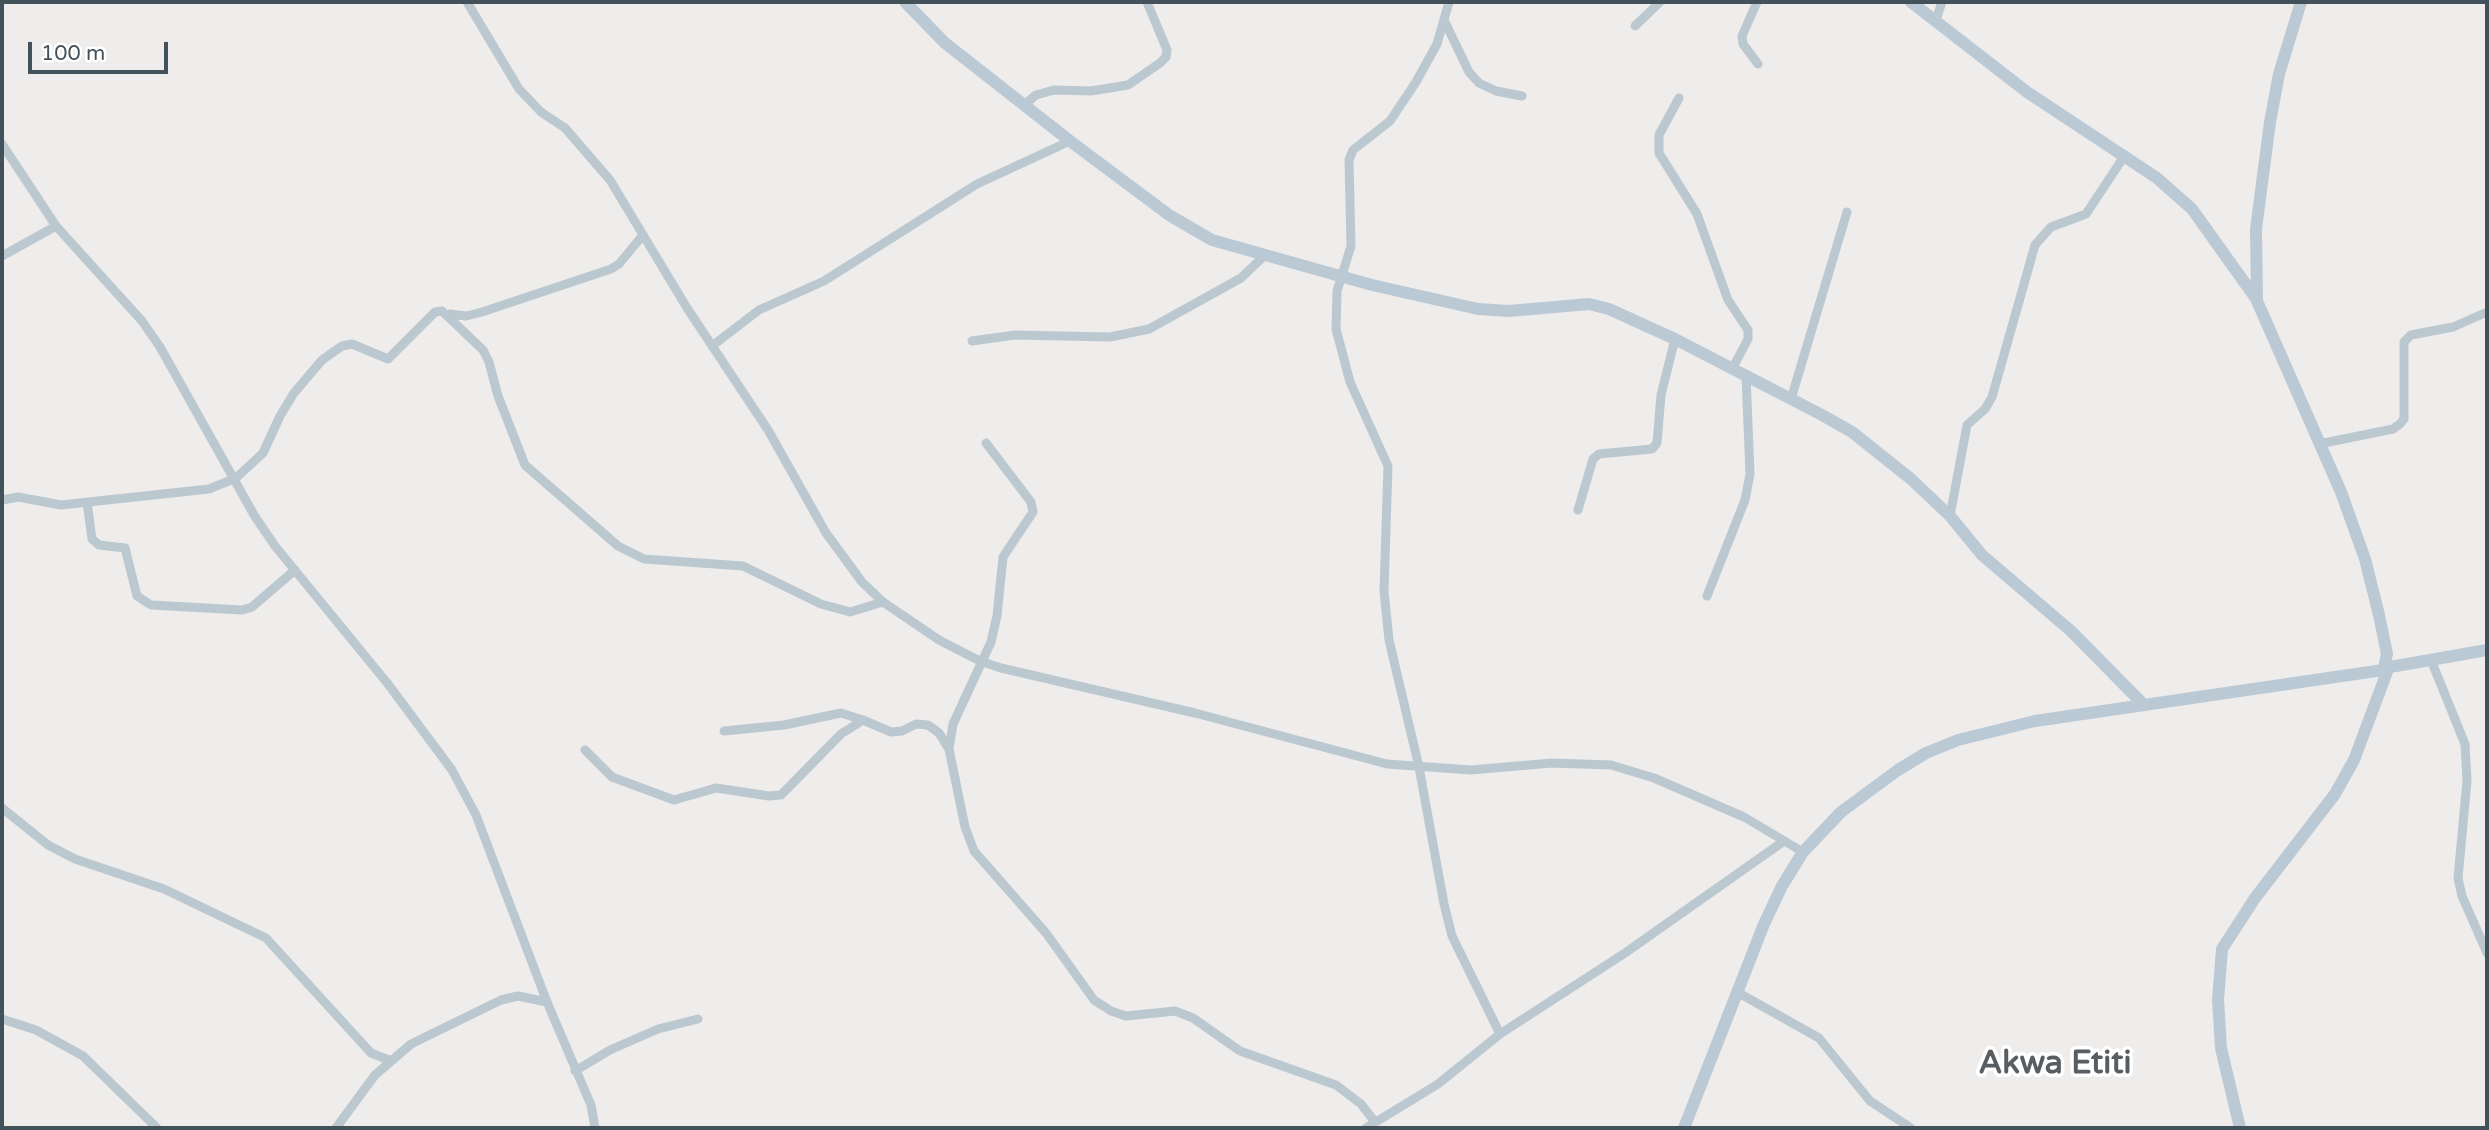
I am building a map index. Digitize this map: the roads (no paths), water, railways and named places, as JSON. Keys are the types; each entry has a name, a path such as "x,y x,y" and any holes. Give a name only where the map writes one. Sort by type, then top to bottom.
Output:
{"main road":[{"path":"905,2 945,44 1070,141 1191,229 1212,240 1341,276 1478,309 1509,311 1588,304 1609,309 1675,339 1852,432 1912,479 1950,516 1982,555 2071,631 2142,703"},
{"path":"1911,2 2027,92 2125,155 2192,209 2257,301 2341,492 2365,559 2379,615 2386,668 2348,771 2305,835 2242,916 2222,949 2218,1000 2221,1048 2240,1128"},
{"path":"2257,301 2256,229 2270,122 2279,74 2301,2"},
{"path":"1684,1128 1764,924 1803,852 1865,791 1926,753 1991,730 2142,703 2386,668 2487,650"}],"street":[{"path":"467,2 519,89 541,112 565,128 610,180 712,346 768,430 826,533 862,582 883,602 939,640 980,661 1195,713 1387,764 1471,770 1552,763 1611,765 1654,778 1718,806 1803,852"},
{"path":"1024,105 1036,95 1054,90 1091,91 1128,85 1160,63 1166,57 1167,50 1147,2"},
{"path":"1449,2 1445,22 1416,82 1390,121 1353,150 1349,160 1351,246 1335,307 1336,329 1350,382 1388,466 1385,609 1389,640 1419,767 1452,936 1500,1034"},
{"path":"1635,26 1660,2"},
{"path":"1757,2 1742,36 1743,44 1758,64"},
{"path":"1936,20 1942,2"},
{"path":"1445,22 1469,72 1479,83 1496,91 1522,96"},
{"path":"1679,98 1659,135 1659,153 1694,208 1728,300 1748,330 1748,339 1732,369"},
{"path":"712,346 759,310 824,281 977,184 1070,141"},
{"path":"2,144 56,226 142,321 236,478 254,515 388,684 465,793 547,1002 591,1105 595,1128"},
{"path":"1950,516 1967,425 1985,409 1992,397 2035,245 2051,227 2086,214 2125,155"},
{"path":"1791,399 1847,212"},
{"path":"2,256 56,226"},
{"path":"2,500 18,497 61,505 209,489 236,478 263,453 279,416 322,360 342,346 352,344 388,359 435,312 467,316 611,268 619,264 643,234"},
{"path":"972,341 1015,335 1110,337 1149,329 1241,278 1264,256"},
{"path":"2319,444 2393,429 2400,424 2404,419 2404,342 2411,335 2453,327 2487,312"},
{"path":"448,313 483,350 498,396 526,464 618,546 644,559 743,566 821,604 850,612 883,602"},
{"path":"1578,510 1593,459 1599,454 1652,449 1657,443 1661,395 1675,339"},
{"path":"1707,596 1745,500 1750,474 1746,376"},
{"path":"949,749 953,724 991,642 997,616 1003,557 1033,512 1031,502 986,443"},
{"path":"87,502 92,539 99,545 125,548 137,596 151,605 242,610 252,607 295,570"},
{"path":"2431,660 2465,744 2467,781 2458,878 2462,896 2487,953"},
{"path":"724,731 784,724 841,713 891,732 902,731 916,723 928,725 939,733 949,749 974,851 984,867 1046,933 1094,1000 1111,1011 1126,1016 1175,1011 1193,1018 1240,1051 1336,1085 1361,1104 1370,1125 1438,1084 1500,1034 1625,953 1784,841"},
{"path":"585,750 612,777 674,800 716,788 769,796 789,790 808,765 854,723 863,720"},
{"path":"2,808 48,845 75,859 164,889 265,938 371,1053 389,1060"},
{"path":"1737,992 1819,1038 1870,1101 1912,1128"},
{"path":"335,1128 375,1075 389,1060 411,1044 500,1000 518,996 547,1002"},
{"path":"2,1019 36,1030 83,1056 157,1128"},
{"path":"575,1071 610,1050 658,1030 698,1019"},
{"path":"371,1053 375,1075"}],"district":[{"name":"Akwa Etiti","path":"2055,1065"}]}
